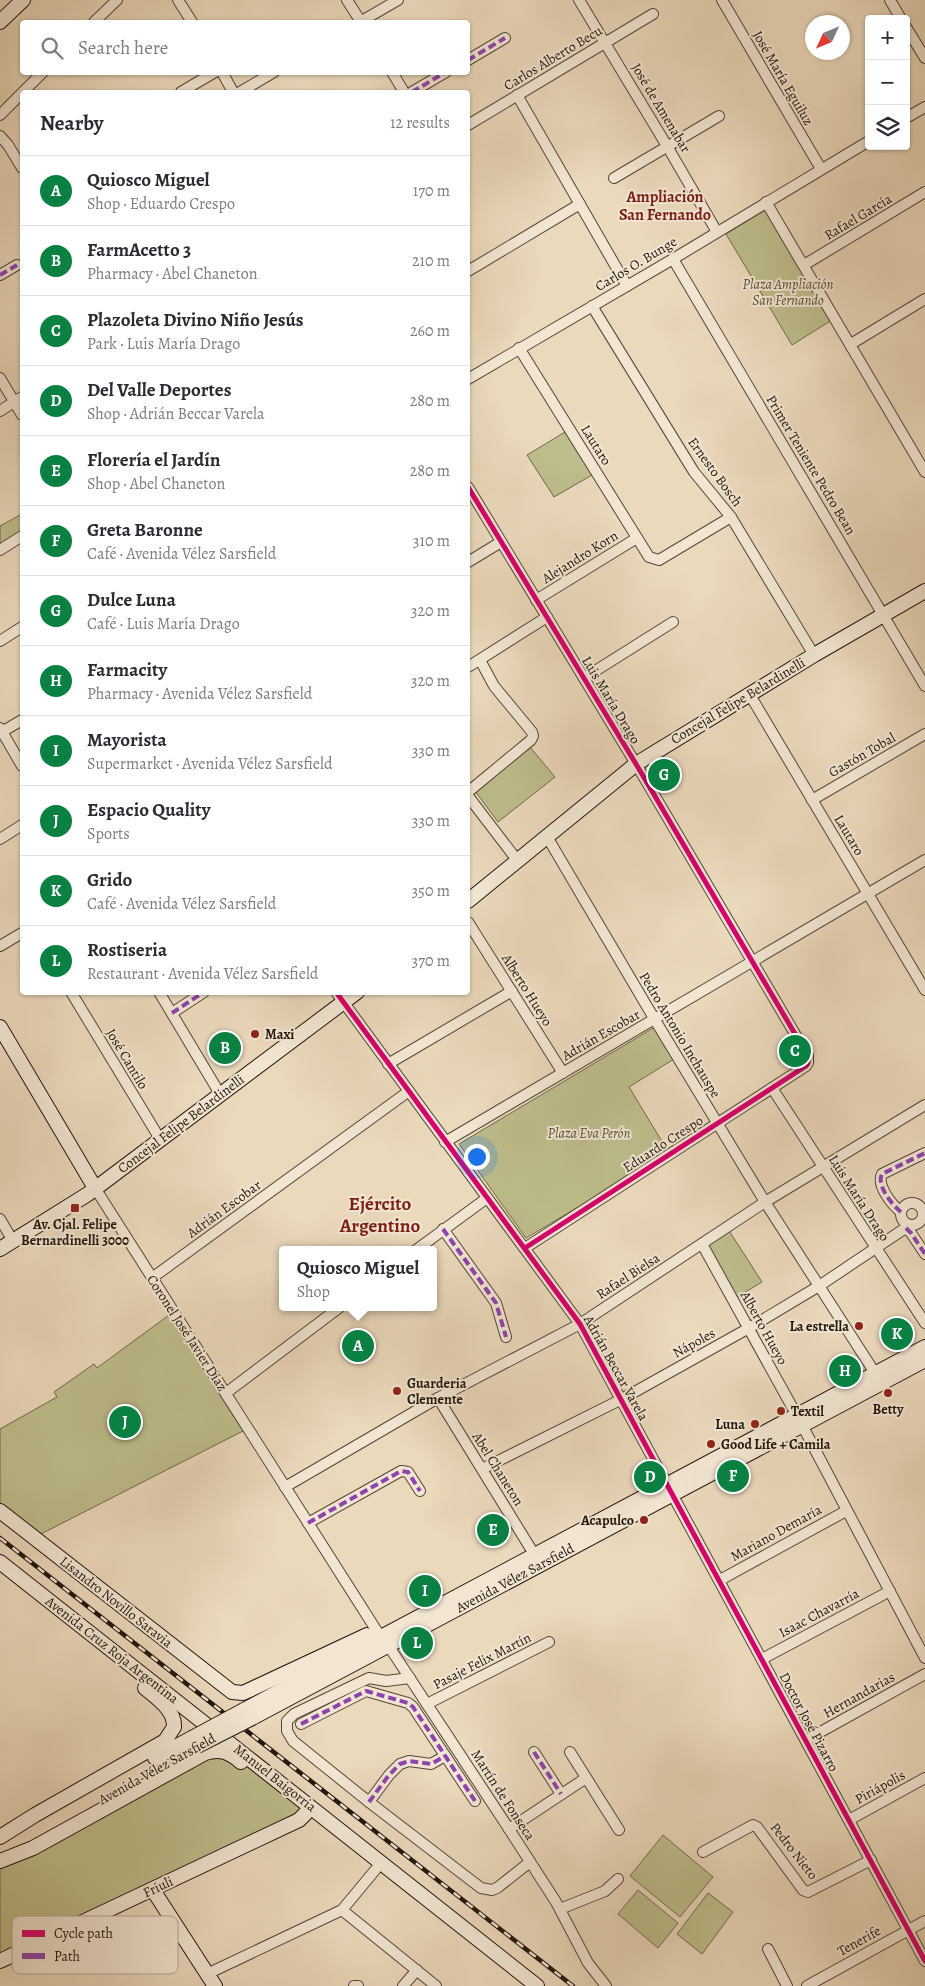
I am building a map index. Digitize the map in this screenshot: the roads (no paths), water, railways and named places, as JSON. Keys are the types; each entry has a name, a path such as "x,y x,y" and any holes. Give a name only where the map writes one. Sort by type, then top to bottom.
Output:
{"main road":[{"path":"0,10 10,0"},
{"path":"0,22 23,0"},
{"name":"Concejal Felipe Belardinelli","path":"470,899 546,835 636,764 814,655 925,590"},
{"name":"Concejal Felipe Belardinelli","path":"0,1249 95,1188 220,1094 340,998"},
{"name":"Coronel José Javier Díaz","path":"0,1027 95,1188"},
{"name":"Avenida Vélez Sarsfield","path":"0,1841 195,1742 670,1489 799,1419 875,1373 925,1347"},
{"name":"Avenida Vélez Sarsfield","path":"799,1419 925,1360"},
{"name":"Avenida Vélez Sarsfield","path":"384,1641 534,1554 670,1489"},
{"name":"Lisandro Novillo Saravia","path":"0,1511 232,1692 243,1693 365,1635 384,1641"},
{"name":"Avenida Cruz Roja Argentina","path":"0,1562 224,1738"},
{"path":"0,1837 165,1741 174,1727 172,1717 161,1702 46,1599"},
{"name":"Manuel Baigorria","path":"224,1738 235,1754 250,1769 309,1810 537,1986"},
{"name":"Manuel Baigorria","path":"224,1738 376,1869 523,1986"},
{"name":"Avenida Vélez Sarsfield","path":"0,1855 195,1742"},
{"path":"0,1861 32,1848 205,1753 218,1750 228,1753 250,1769"},
{"name":"Friuli","path":"97,1916 299,1820 309,1810"},
{"path":"152,1890 169,1916"},
{"path":"178,1930 211,1980"},
{"name":"Friuli","path":"0,1962 12,1956"}],"street":[{"path":"96,20 117,0"},
{"path":"178,0 191,20"},
{"path":"347,0 360,20"},
{"path":"364,20 398,0"},
{"name":"José de Amenabar","path":"579,0 606,42 717,232"},
{"name":"José María Eguiluz","path":"722,0 821,169"},
{"path":"890,0 899,15"},
{"name":"Carlos Alberto Becu","path":"470,125 653,14"},
{"path":"910,34 925,58"},
{"path":"470,59 505,38"},
{"path":"26,90 40,75"},
{"path":"184,90 210,75"},
{"path":"224,75 232,90"},
{"path":"243,90 269,75"},
{"path":"394,75 403,90"},
{"path":"415,90 441,75"},
{"path":"517,95 627,286"},
{"path":"0,115 20,96"},
{"path":"910,116 925,107"},
{"path":"614,178 720,116"},
{"path":"0,136 20,165"},
{"name":"Carlos O. Bunge","path":"470,378 865,143"},
{"name":"Rafael García","path":"804,265 925,192"},
{"path":"766,202 925,472"},
{"path":"470,270 580,204"},
{"name":"Primer Teniente Pedro Bean","path":"673,259 925,686"},
{"path":"0,275 17,265"},
{"path":"851,344 925,298"},
{"name":"Ernesto Bosch","path":"592,306 694,472 731,517 814,655"},
{"name":"Lautaro","path":"519,348 649,557 658,560 731,517"},
{"path":"0,378 19,400 0,411"},
{"name":"Luis María Drago","path":"470,490 636,764 808,1056"},
{"path":"0,550 20,537"},
{"name":"Alejandro Korn","path":"536,600 637,538"},
{"path":"470,561 501,542"},
{"path":"470,666 547,617"},
{"path":"584,678 673,622"},
{"path":"0,641 20,628"},
{"path":"470,790 534,736 494,686 480,660"},
{"name":"Lautaro","path":"750,695 925,990"},
{"path":"20,721 1,731 20,763"},
{"name":"Gastón Tobal","path":"812,800 925,734"},
{"path":"470,799 517,860"},
{"path":"0,839 20,826"},
{"name":"Pedro Antonio Inchauspe","path":"546,835 765,1202 875,1373"},
{"name":"Adrián Escobar","path":"445,1142 925,860"},
{"name":"Alberto Hueyo","path":"470,925 563,1073"},
{"path":"0,946 20,933"},
{"path":"388,1064 512,991"},
{"name":"José Cantilo","path":"73,995 160,1139"},
{"path":"161,995 220,1094"},
{"path":"172,1013 199,995"},
{"name":"Adrián Beccar Varela","path":"340,998 580,1324 670,1489"},
{"name":"Eduardo Crespo","path":"525,1248 806,1066 808,1056"},
{"name":"Luis María Drago","path":"772,1088 925,1323"},
{"name":"Adrián Escobar","path":"152,1278 409,1092"},
{"name":"Rafael Bielsa","path":"285,1487 438,1398 580,1324 765,1202 925,1104"},
{"path":"925,1153 882,1174 880,1179 880,1184 895,1208 901,1212 902,1219 925,1254"},
{"name":"Coronel José Javier Díaz","path":"95,1188 384,1641"},
{"path":"421,1246 487,1198"},
{"name":"Nápoles","path":"482,1469 622,1399 749,1328 819,1286 908,1226 918,1223 922,1217 920,1207 910,1203 904,1206 901,1212"},
{"path":"0,1219 13,1241"},
{"path":"444,1229 496,1304 506,1337"},
{"name":"Alberto Hueyo","path":"702,1244 799,1419 925,1658"},
{"path":"226,1393 335,1311"},
{"name":"Abel Chaneton","path":"438,1398 534,1554"},
{"path":"308,1523 401,1471 408,1472 420,1491"},
{"name":"Doctor José Pizarro","path":"670,1489 925,1961"},
{"name":"Mariano Demaría","path":"720,1580 846,1510"},
{"name":"Isaac Chavarría","path":"762,1659 890,1591"},
{"name":"Martín de Fonseca","path":"384,1641 509,1829 560,1909 588,1963 606,1986"},
{"name":"Pasaje Felix Martín","path":"427,1704 549,1642"},
{"name":"Hernandarias","path":"806,1740 925,1674"},
{"path":"410,1678 386,1681 369,1678 294,1714 287,1722 287,1731 294,1741 369,1802 481,1888 492,1890 497,1888 530,1862"},
{"path":"301,1724 361,1692 372,1691 408,1703 475,1801"},
{"path":"534,1752 562,1794"},
{"path":"570,1752 619,1830"},
{"path":"369,1802 389,1775 404,1762 431,1764 446,1756"},
{"path":"509,1829 586,1778"},
{"name":"Piriápolis","path":"849,1820 925,1778"},
{"name":"Pedro Nieto","path":"703,1852 753,1825 758,1827 803,1890 808,1892 871,1860"},
{"path":"211,1980 342,1910 376,1869"},
{"path":"560,1909 605,1891 618,1879"},
{"path":"342,1910 436,1986"},
{"name":"Tenerife","path":"807,1986 925,1920"},
{"path":"768,1949 787,1986"},
{"path":"403,1986 417,1970"}],"railway":[{"path":"0,1538 573,1986"}],"place":[{"name":"Dulce Luna","path":"664,775"},
{"name":"Maxi","path":"255,1034"},
{"name":"FarmAcetto 3","path":"225,1048"},
{"name":"Plazoleta Divino Niño Jesús","path":"795,1051"},
{"name":"Av. Cjal. Felipe Bernardinelli 3000","path":"75,1208"},
{"name":"La estrella","path":"859,1326"},
{"name":"Grido","path":"897,1334"},
{"name":"Quiosco Miguel","path":"358,1346"},
{"name":"Farmacity","path":"845,1371"},
{"name":"Guarderia Clemente","path":"397,1391"},
{"name":"Betty","path":"888,1393"},
{"name":"Textil","path":"781,1411"},
{"name":"Espacio Quality","path":"125,1422"},
{"name":"Luna","path":"755,1424"},
{"name":"Good Life + Camila","path":"711,1444"},
{"name":"Greta Baronne","path":"733,1476"},
{"name":"Del Valle Deportes","path":"650,1477"},
{"name":"Acapulco","path":"644,1520"},
{"name":"Florería el Jardín","path":"493,1530"},
{"name":"Mayorista","path":"425,1591"},
{"name":"Rostiseria","path":"417,1643"}],"district":[{"name":"Ampliación San Fernando","path":"665,206"},
{"name":"Ejército Argentino","path":"380,1215"}],"park label":[{"name":"Plaza Ampliación San Fernando","path":"788,292"},
{"name":"Plaza Eva Perón","path":"589,1133"}]}
